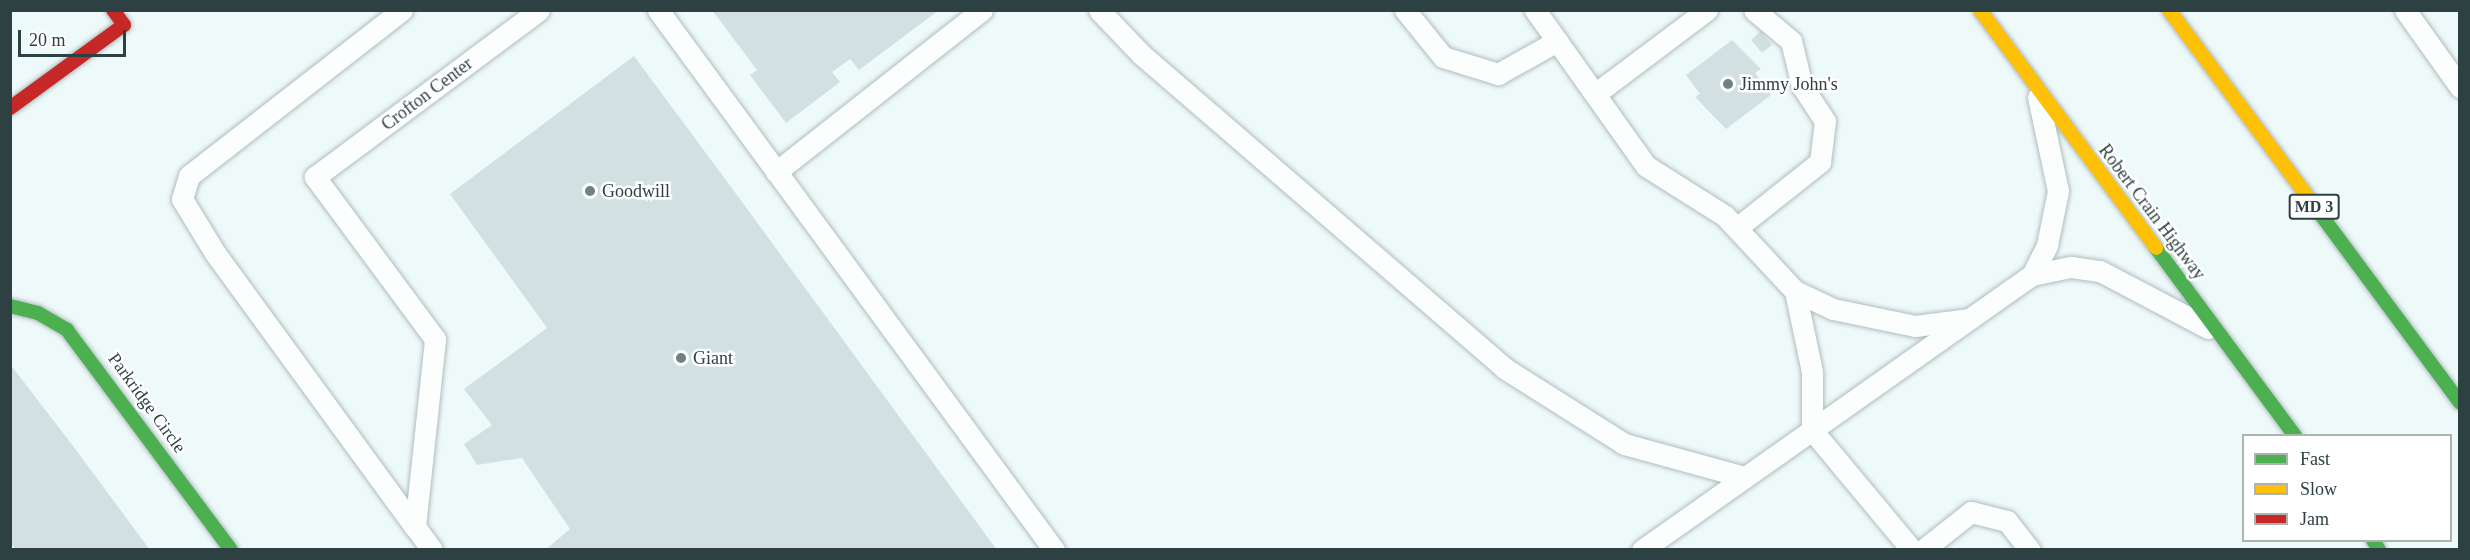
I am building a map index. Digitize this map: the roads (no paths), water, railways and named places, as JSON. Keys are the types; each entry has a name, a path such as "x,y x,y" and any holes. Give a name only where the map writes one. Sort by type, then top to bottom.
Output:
{"main road":[{"path":"10,108 124,25 113,10"},
{"name":"Robert Crain Highway","path":"1980,10 2294,434"},
{"name":"MD 3","path":"2169,10 2460,403"},
{"name":"Parkridge Circle","path":"10,306 38,313 67,330 231,549"}],"lane":[{"path":"402,10 189,176 182,200 215,253 432,549"},
{"name":"Crofton Center","path":"415,527 435,339 315,177 539,10"},
{"path":"658,10 1054,549"},
{"path":"776,172 982,10"},
{"path":"1099,10 1142,55 1504,368 1624,444 1745,477"},
{"path":"1405,10 1443,57 1498,74 1557,41"},
{"path":"1535,10 1646,166 1738,227 1795,291 1833,309 1915,326 1971,318"},
{"path":"1595,94 1707,10"},
{"path":"1738,227 1820,162 1825,121 1802,86 1791,41 1754,10"},
{"path":"2405,10 2460,87"},
{"path":"2032,275 2047,245 2058,191 2036,86"},
{"path":"1642,549 2032,275 2071,267 2100,271 2222,336"},
{"path":"1795,291 1812,372 1812,430 1912,549"},
{"path":"1923,549 1971,512 2007,520 2030,549"}],"place":[{"name":"Jimmy John's","path":"1728,84"},
{"name":"Goodwill","path":"590,191"},
{"name":"Giant","path":"681,358"}]}
